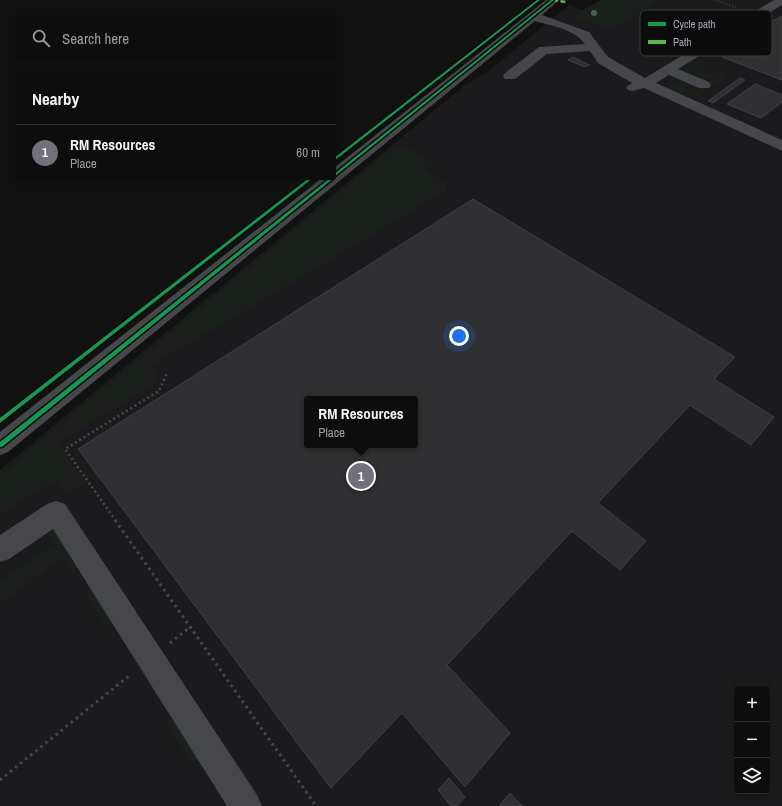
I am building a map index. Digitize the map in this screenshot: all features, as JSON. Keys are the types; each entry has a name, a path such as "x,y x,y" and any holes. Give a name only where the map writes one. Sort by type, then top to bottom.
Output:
{"street":[{"path":"336,174 553,0"},
{"path":"766,10 782,0"},
{"path":"533,16 575,30 585,35 607,64 643,83 754,140 782,146"},
{"path":"510,76 544,50 594,47"},
{"path":"624,91 650,81 691,56"},
{"path":"668,70 704,85"},
{"path":"0,445 330,180"},
{"path":"0,550 56,512 246,806"}],"path":[{"path":"167,373 159,391 65,448 316,806"},
{"path":"0,780 190,627"}],"shaded area":[{"path":"602,0 782,0 782,806 0,806 0,470 465,85 485,74 569,5 583,10"},
{"path":"602,0 657,1 643,10 640,10 640,12 614,28 602,27 575,17 583,10"},
{"path":"696,63 700,64 695,68 713,75 719,71 730,75 699,96 689,92 685,95 668,88 670,79 674,76 678,78 673,82 696,92 713,80 690,71 684,74 681,72"},
{"path":"404,148 415,150 413,151 435,164 425,170 446,183 446,191 150,367 161,380 58,443 85,483 67,495 56,480 0,515 0,475 392,149"},
{"path":"52,527 79,569 73,573 63,559 0,603 0,581 54,544 46,531"},
{"path":"92,589 112,621 106,626 85,594"},
{"path":"173,717 199,758 192,764 166,722"}],"building":[{"path":"782,16 782,80 722,57 772,56 772,21"},
{"path":"573,57 589,65 585,67 568,60"},
{"path":"740,78 745,80 713,103 708,101"},
{"path":"755,84 782,95 782,102 761,118 727,104"},
{"path":"473,199 735,357 714,379 774,417 751,445 690,405 598,503 646,541 620,570 572,531 447,665 510,733 465,787 402,713 331,788 78,449"},
{"path":"449,778 465,797 457,806 451,806 438,790"},
{"path":"510,793 522,806 499,806"}],"marked path":[{"path":"553,0 566,2"}],"cycle path":[{"path":"336,158 539,0"},
{"path":"336,174 553,0"},
{"path":"0,421 308,180"},
{"path":"0,445 330,180"}],"place":[{"name":"RM Resources","path":"361,476"}]}
